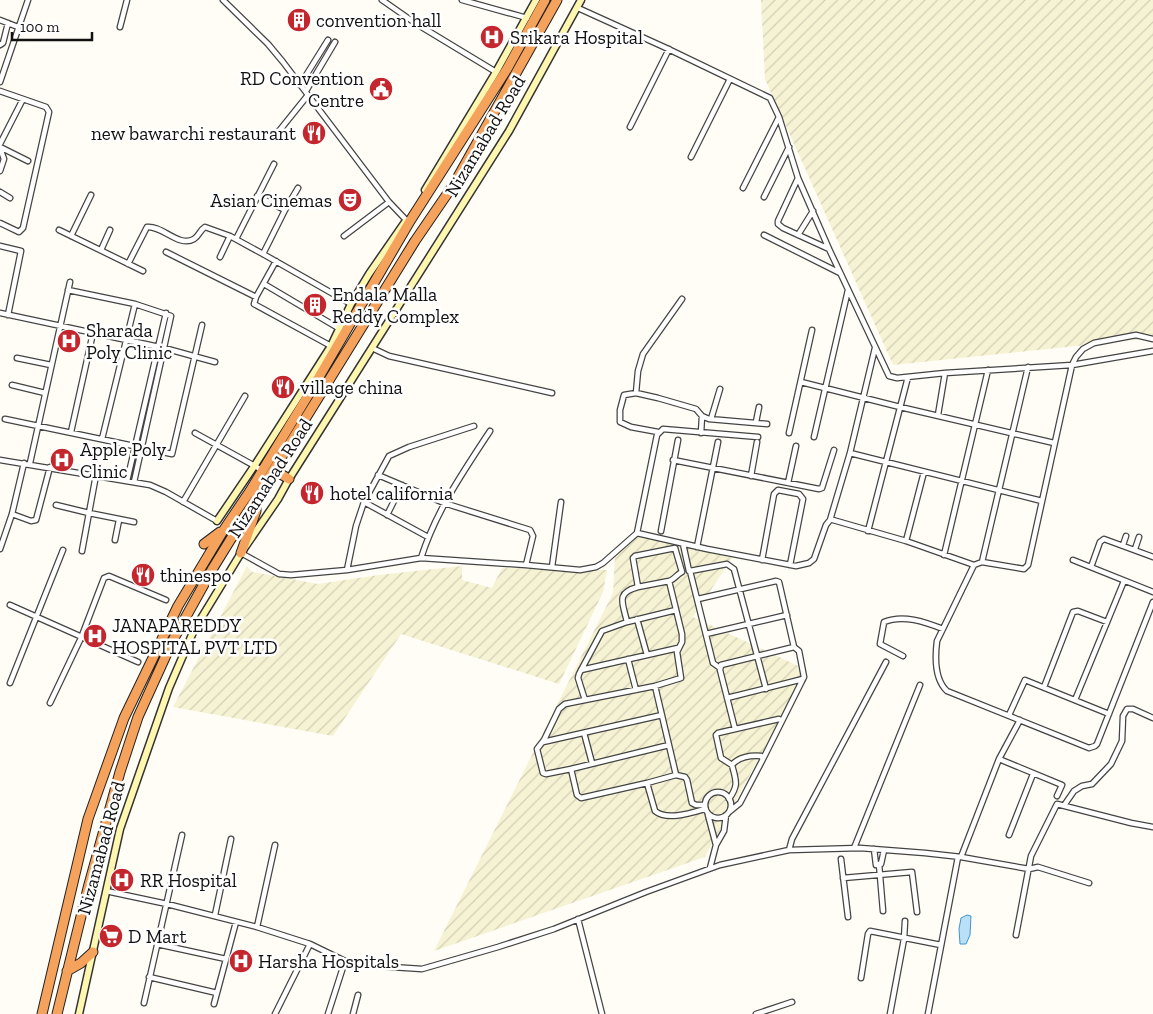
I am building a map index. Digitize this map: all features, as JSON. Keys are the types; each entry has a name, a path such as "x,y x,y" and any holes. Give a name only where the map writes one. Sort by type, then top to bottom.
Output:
{"highway":[{"name":"Nizamabad Road","path":"42,1014 88,819 124,718 178,606 259,468 312,389 408,222 507,69 545,0"},
{"name":"Nizamabad Road","path":"56,1014 88,888 138,717 173,640 213,568 256,498 415,242 454,184 557,0"},
{"path":"274,470 289,479"},
{"path":"241,553 256,511 256,498"},
{"path":"204,544 223,531"},
{"path":"67,970 81,963 92,952"}],"main road":[{"name":"Nizamabad Road","path":"217,522 259,468 331,346 351,304 369,274 408,222 536,0"},
{"name":"Nizamabad Road","path":"79,1014 120,829 169,688 194,630 241,553 278,500 289,479 509,131 581,0"}],"street":[{"path":"0,82 2,69 28,0"},
{"path":"120,27 127,0"},
{"path":"223,0 268,44 389,202 408,222"},
{"path":"382,0 415,23 496,72"},
{"path":"462,0 527,18"},
{"path":"578,8 770,98 779,117 798,178 889,376 897,378 1072,365 1153,351"},
{"path":"0,20 18,27"},
{"path":"0,45 3,43 8,23"},
{"path":"300,85 328,40"},
{"path":"275,136 307,93 335,42"},
{"path":"630,127 669,49"},
{"path":"691,157 730,79"},
{"path":"0,91 46,106 49,112 23,228 19,232 0,223"},
{"path":"0,171 4,159 0,146 23,99"},
{"path":"743,188 779,117"},
{"path":"0,146 28,161"},
{"path":"764,197 789,147"},
{"path":"236,240 274,164"},
{"path":"798,178 778,224 829,249"},
{"path":"263,254 298,188"},
{"path":"0,192 10,198"},
{"path":"71,236 91,195"},
{"path":"257,196 285,210"},
{"path":"344,236 389,202"},
{"path":"798,235 813,211"},
{"path":"128,264 147,227 185,240 195,238 205,226 230,236 351,304"},
{"path":"59,230 143,271"},
{"path":"101,250 110,230"},
{"path":"764,235 840,272"},
{"path":"220,257 230,236"},
{"path":"0,246 21,251 8,315"},
{"path":"166,252 256,297"},
{"path":"276,261 254,303 256,306 331,346"},
{"path":"0,548 38,426 70,282"},
{"path":"264,284 340,329"},
{"path":"68,290 135,304 170,314 171,318 134,482"},
{"path":"814,437 848,290"},
{"path":"636,393 638,371 643,354 682,299"},
{"path":"102,439 135,304"},
{"path":"0,313 164,348 214,362"},
{"path":"127,481 166,313"},
{"path":"4,419 141,446 172,454 202,325"},
{"path":"789,433 812,330"},
{"path":"71,432 92,333"},
{"path":"830,520 906,541 974,565 982,562 1019,569 1026,568 1072,365 1076,357 1083,349 1094,342 1136,335 1153,339"},
{"path":"637,533 697,547 707,552 790,565 809,563 814,559 826,525 830,520 850,453 875,346"},
{"path":"372,348 389,356 552,393"},
{"path":"17,358 51,365"},
{"path":"982,562 1028,367"},
{"path":"944,555 988,370"},
{"path":"938,415 945,373"},
{"path":"868,531 908,377"},
{"path":"801,382 1054,443"},
{"path":"12,386 45,393"},
{"path":"712,419 720,389"},
{"path":"751,476 757,440 663,429 658,432 631,427 620,422 619,419 622,397 636,393 696,409 702,416 712,419 767,424"},
{"path":"146,396 152,398"},
{"path":"183,502 245,396"},
{"path":"756,422 759,407"},
{"path":"701,433 702,416"},
{"path":"347,570 356,526 364,502 389,456 409,447 474,426"},
{"path":"422,558 428,536 444,503 490,431"},
{"path":"241,553 279,574 291,575 347,570 422,558 526,564 580,570 596,567 637,533 650,461 658,432"},
{"path":"195,433 259,468"},
{"path":"661,531 678,440"},
{"path":"697,547 718,442"},
{"path":"788,483 796,446"},
{"path":"673,460 821,489 834,450"},
{"path":"850,453 1042,501"},
{"path":"0,460 50,467 159,488 217,522"},
{"path":"12,514 31,521 36,520 50,467"},
{"path":"906,541 924,472"},
{"path":"378,475 444,503 530,530 532,536 526,564"},
{"path":"82,551 96,476"},
{"path":"387,515 402,485"},
{"path":"762,560 774,494 778,490 799,494 803,499 790,565"},
{"path":"364,502 428,536"},
{"path":"552,567 561,502"},
{"path":"56,505 134,522"},
{"path":"115,540 119,520"},
{"path":"1123,545 1126,536"},
{"path":"1135,549 1139,537"},
{"path":"1091,567 1102,540 1107,539 1153,557"},
{"path":"683,544 713,663 720,668 735,729"},
{"path":"638,587 632,562 635,556 676,548 682,572"},
{"path":"10,683 63,550"},
{"path":"1073,560 1153,592"},
{"path":"627,622 622,598 623,593 628,590 669,581 682,572 727,564 734,569 766,689"},
{"path":"974,565 937,641 936,655 941,685 947,691 1088,748 1097,744 1153,602"},
{"path":"50,703 82,638 106,576 166,600"},
{"path":"669,581 682,634 682,642 677,652 681,678 654,686 565,704 559,709 537,749 543,773 546,774 669,745"},
{"path":"570,769 577,795 581,798 676,775 685,777 687,780 692,803 706,809 714,818 722,817 740,803 804,674 799,651 794,647 779,582 776,581 698,599"},
{"path":"1075,700 1124,581"},
{"path":"10,605 138,662"},
{"path":"584,700 578,678 602,631 637,619 676,610"},
{"path":"1044,687 1073,612 1078,611 1107,622"},
{"path":"706,634 787,614"},
{"path":"637,619 647,655"},
{"path":"903,656 880,644 884,622 890,620 924,621 943,629"},
{"path":"720,668 721,665 794,647"},
{"path":"581,670 678,648"},
{"path":"628,659 636,690"},
{"path":"789,850 792,839 886,662"},
{"path":"727,698 803,679"},
{"path":"1009,715 1025,680 1109,714"},
{"path":"854,848 920,685"},
{"path":"654,686 676,775"},
{"path":"1065,804 1074,791 1082,786 1092,784 1111,764 1122,742 1123,716 1127,710 1133,709 1153,718"},
{"path":"542,742 662,715"},
{"path":"729,799 734,793 737,784 732,765 721,758 715,738 718,733 777,718 782,721"},
{"path":"928,1014 960,857 999,760 1020,720"},
{"path":"584,732 592,763"},
{"path":"732,765 742,758 760,756 763,759"},
{"path":"999,760 1062,785 1057,796"},
{"path":"1009,835 1034,774"},
{"path":"647,783 655,811 658,813 663,815 681,814 706,809"},
{"path":"710,868 716,845 724,831 727,813 731,804 724,794 716,793 708,797 706,809 716,845"},
{"path":"1016,935 1031,856 1057,804 1065,804 1131,823 1153,827"},
{"path":"144,1003 182,835"},
{"path":"215,915 231,839"},
{"path":"257,927 275,845"},
{"path":"106,891 215,915 257,927 310,944 345,961 361,965 422,969 498,947 578,919 710,868 789,850 854,848 960,857 1028,870 1038,867 1089,884"},
{"path":"874,849 876,864 879,864"},
{"path":"884,850 881,864 879,864 884,911"},
{"path":"841,859 848,917"},
{"path":"843,878 912,872 917,912"},
{"path":"578,919 602,1014"},
{"path":"890,1014 904,939 905,921"},
{"path":"214,1004 236,922"},
{"path":"861,978 868,932 870,931 941,945"},
{"path":"157,944 226,959"},
{"path":"276,1014 310,944"},
{"path":"328,1014 345,961"},
{"path":"149,976 218,993"},
{"path":"353,1014 358,995"},
{"path":"756,1014 772,1011 792,1002"}],"shaded area":[{"path":"761,0 1153,0 1153,338 893,365 765,79"},
{"path":"638,536 732,558 693,617 807,670 705,857 434,951 613,593 615,553"},
{"path":"247,566 252,572 318,584 462,566 462,580 492,588 502,568 607,570 603,592 559,684 401,634 333,736 173,707"}],"water":[{"path":"967,915 971,916 970,935 966,944 960,944 959,929 961,918"}],"place":[{"name":"convention hall","path":"299,20"},
{"name":"Srikara Hospital","path":"492,37"},
{"name":"RD Convention Centre","path":"381,89"},
{"name":"new bawarchi restaurant","path":"314,133"},
{"name":"Asian Cinemas","path":"350,200"},
{"name":"Endala Malla Reddy Complex","path":"315,305"},
{"name":"Sharada Poly Clinic","path":"69,341"},
{"name":"village china","path":"283,387"},
{"name":"Apple Poly Clinic","path":"62,460"},
{"name":"hotel california","path":"312,493"},
{"name":"thinespo","path":"143,575"},
{"name":"JANAPAREDDY HOSPITAL PVT LTD","path":"95,636"},
{"name":"RR Hospital","path":"122,880"},
{"name":"D Mart","path":"111,936"},
{"name":"Harsha Hospitals","path":"241,961"}]}
